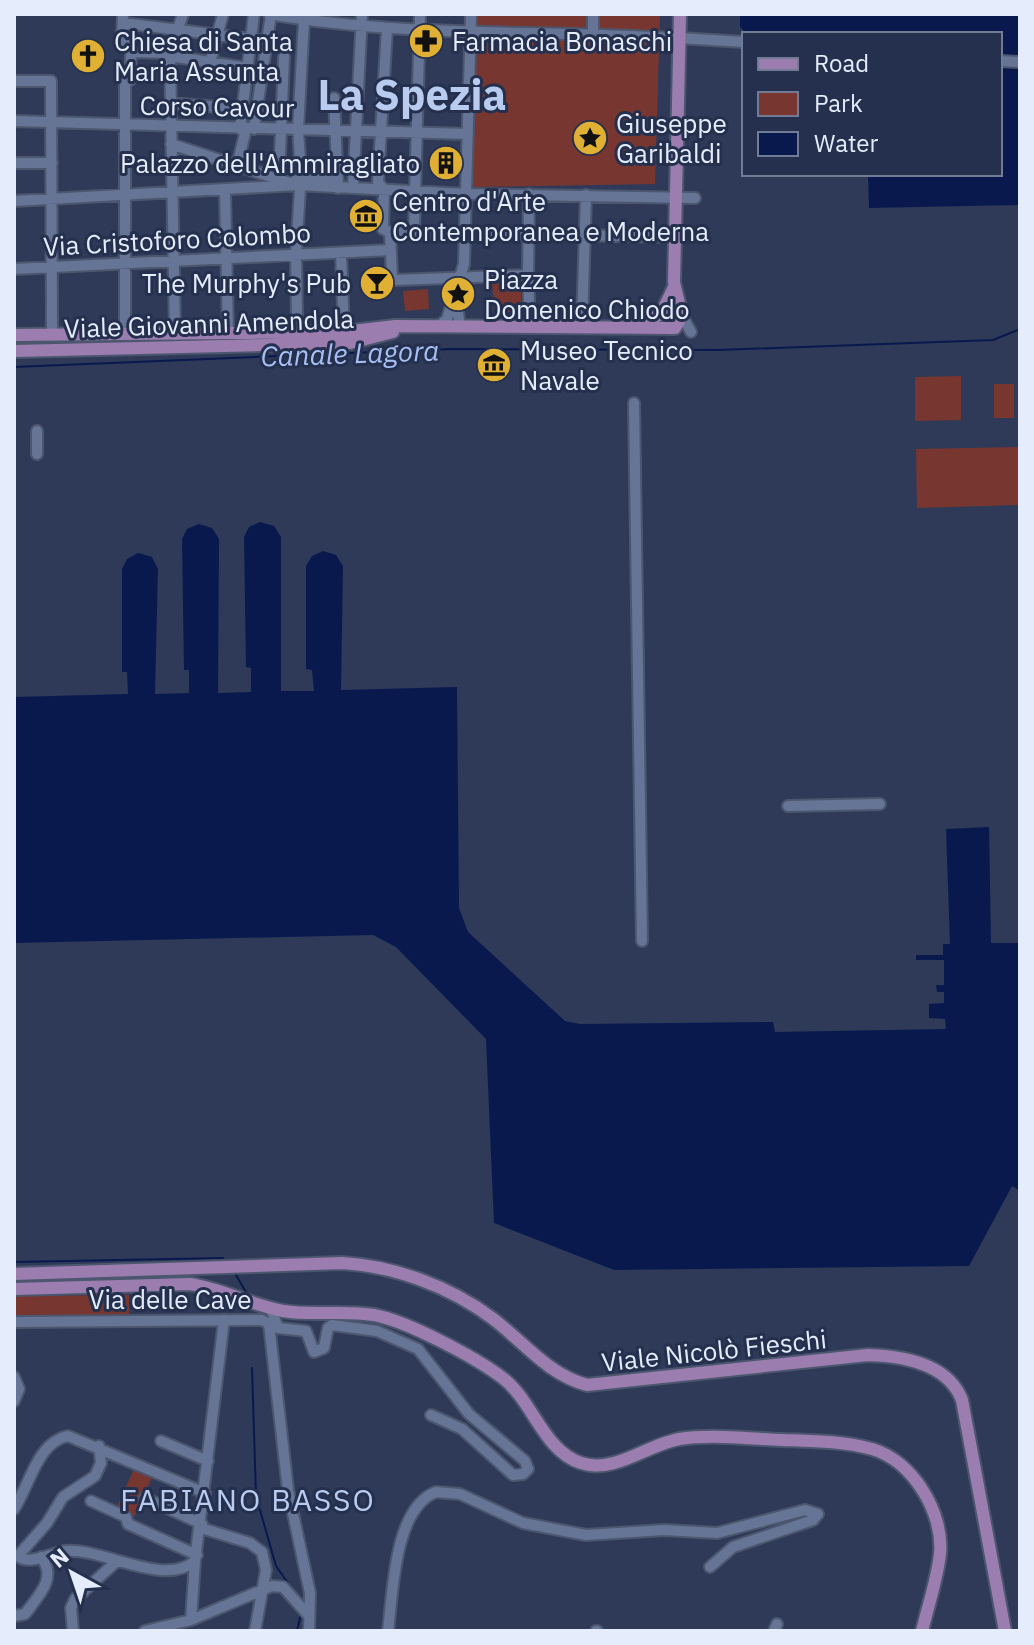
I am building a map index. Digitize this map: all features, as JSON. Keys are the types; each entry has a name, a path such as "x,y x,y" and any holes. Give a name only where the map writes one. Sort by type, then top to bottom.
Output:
{"main road":[{"path":"673,14 676,38"},
{"path":"675,237 678,81 672,71 680,14"},
{"name":"Viale Giovanni Amendola","path":"14,351 350,343 404,328 634,325 671,317 675,237"},
{"name":"Viale Giovanni Amendola","path":"14,335 344,332 395,326 404,328"},
{"name":"Viale Nicolò Fieschi","path":"14,1274 342,1263 385,1268 480,1310 535,1358 559,1374 587,1385 868,1355 900,1358 928,1367 953,1384 962,1400 1005,1631"},
{"path":"14,1289 211,1287 271,1309 374,1315 402,1323 503,1379 529,1407 557,1447 584,1464 612,1463 662,1444 691,1438 831,1442 884,1453 907,1471 926,1494 937,1523 940,1555 922,1631"}],"street":[{"path":"175,335 170,55 183,14"},
{"path":"210,63 223,14"},
{"path":"247,129 243,109 254,14"},
{"path":"237,166 262,75 270,14 304,20 361,20 387,28 742,42"},
{"path":"414,232 420,14"},
{"path":"438,327 447,319 464,264 471,14"},
{"path":"593,14 593,35"},
{"path":"125,335 123,126 131,52 122,37 123,18 179,30 267,41"},
{"path":"297,320 298,130 304,20"},
{"path":"353,188 361,20"},
{"path":"387,28 378,182 384,190 383,229 390,232 675,237"},
{"path":"131,52 248,68"},
{"path":"282,180 284,57"},
{"path":"262,75 283,77"},
{"path":"14,81 51,81 52,335"},
{"path":"334,98 338,182"},
{"path":"170,103 243,109"},
{"name":"Corso Cavour","path":"14,121 170,128 468,134"},
{"path":"171,144 282,180 299,182"},
{"path":"14,163 52,163"},
{"path":"14,201 124,197 299,182 338,182 353,188 466,194 695,198"},
{"path":"225,190 228,334"},
{"path":"529,194 530,326"},
{"path":"582,325 586,195"},
{"path":"390,232 395,280 528,275"},
{"name":"Via Cristoforo Colombo","path":"14,269 124,266 390,250"},
{"path":"341,253 344,332"},
{"path":"455,292 460,327"},
{"path":"634,403 642,941"},
{"path":"37,431 37,454"},
{"path":"788,806 880,804"},
{"path":"271,1309 278,1328 306,1331 314,1352 324,1348 328,1328 332,1325 377,1331 406,1342 427,1358 469,1414 525,1461 528,1469 523,1474 513,1475 462,1429 431,1415"},
{"path":"191,1620 224,1320"},
{"name":"Via delle Cave","path":"14,1322 262,1320 272,1331 283,1450 310,1593 309,1631"},
{"path":"14,1377 19,1389 14,1401"},
{"path":"14,1509 51,1443 68,1436 99,1446 205,1493"},
{"path":"161,1441 208,1461"},
{"path":"99,1446 101,1463 95,1476 63,1497 42,1530 16,1557 22,1561 74,1551 173,1570 196,1558"},
{"path":"388,1631 402,1536 414,1509 425,1497 436,1492 460,1494 523,1523 586,1535 664,1530 717,1533 805,1510 818,1514 813,1520 733,1547 710,1567"},
{"path":"145,1498 201,1526 256,1546 266,1559 255,1631"},
{"path":"91,1501 126,1517 128,1524 196,1558"},
{"path":"95,1555 103,1571"},
{"path":"22,1618 49,1579 50,1570 41,1557"},
{"path":"73,1631 71,1608 75,1599 117,1561"},
{"path":"145,1631 191,1620 263,1588 283,1587 308,1615"}],"green space":[{"path":"475,14 660,14 655,184 472,187"},
{"path":"521,282 521,312 495,312 492,284"},
{"path":"428,289 429,309 405,311 403,291"},
{"path":"961,376 961,420 915,421 915,377"},
{"path":"994,384 1014,384 1014,418 994,418"},
{"path":"1020,447 1020,505 917,508 916,449"},
{"path":"129,1295 129,1315 14,1316 14,1296"},
{"path":"135,1467 153,1475 135,1516 116,1508"}],"water":[{"path":"740,14 1020,14 1020,205 869,208 868,176 1002,176 1002,32 745,32 740,27"},
{"path":"260,522 274,526 281,537 281,691 314,691 312,670 306,669 306,566 312,556 323,551 336,555 343,566 341,690 457,687 459,908 468,932 565,1021 580,1024 773,1022 775,1032 946,1029 945,1019 929,1018 929,1004 944,1003 944,992 937,992 936,985 944,985 944,960 916,960 916,955 943,955 943,944 950,944 946,829 989,827 991,943 1020,943 1020,1191 1012,1186 969,1266 614,1270 494,1223 486,1039 396,947 373,935 14,943 14,697 128,694 127,672 122,672 122,569 127,559 138,553 152,557 158,569 155,694 189,693 189,670 184,670 182,539 187,529 199,524 212,528 219,539 218,693 251,692 251,668 246,667 244,537 249,527"}],"waterway":[{"name":"Canale Lagora","path":"14,367 451,349 719,350 993,340 1020,329"},
{"path":"14,1262 223,1258"},
{"path":"236,1275 247,1294"},
{"path":"252,1368 256,1496 276,1566 295,1593"},
{"path":"297,1631 301,1613"}],"place":[{"name":"Farmacia Bonaschi","path":"426,41"},
{"name":"Chiesa di Santa Maria Assunta","path":"88,56"},
{"name":"Giuseppe Garibaldi","path":"590,138"},
{"name":"Palazzo dell'Ammiragliato","path":"446,163"},
{"name":"Centro d'Arte Contemporanea e Moderna","path":"366,216"},
{"name":"The Murphy's Pub","path":"377,283"},
{"name":"Piazza Domenico Chiodo","path":"458,294"},
{"name":"Museo Tecnico Navale","path":"494,365"}],"district":[{"name":"La Spezia","path":"412,94"},
{"name":"FABIANO BASSO","path":"248,1499"}]}
